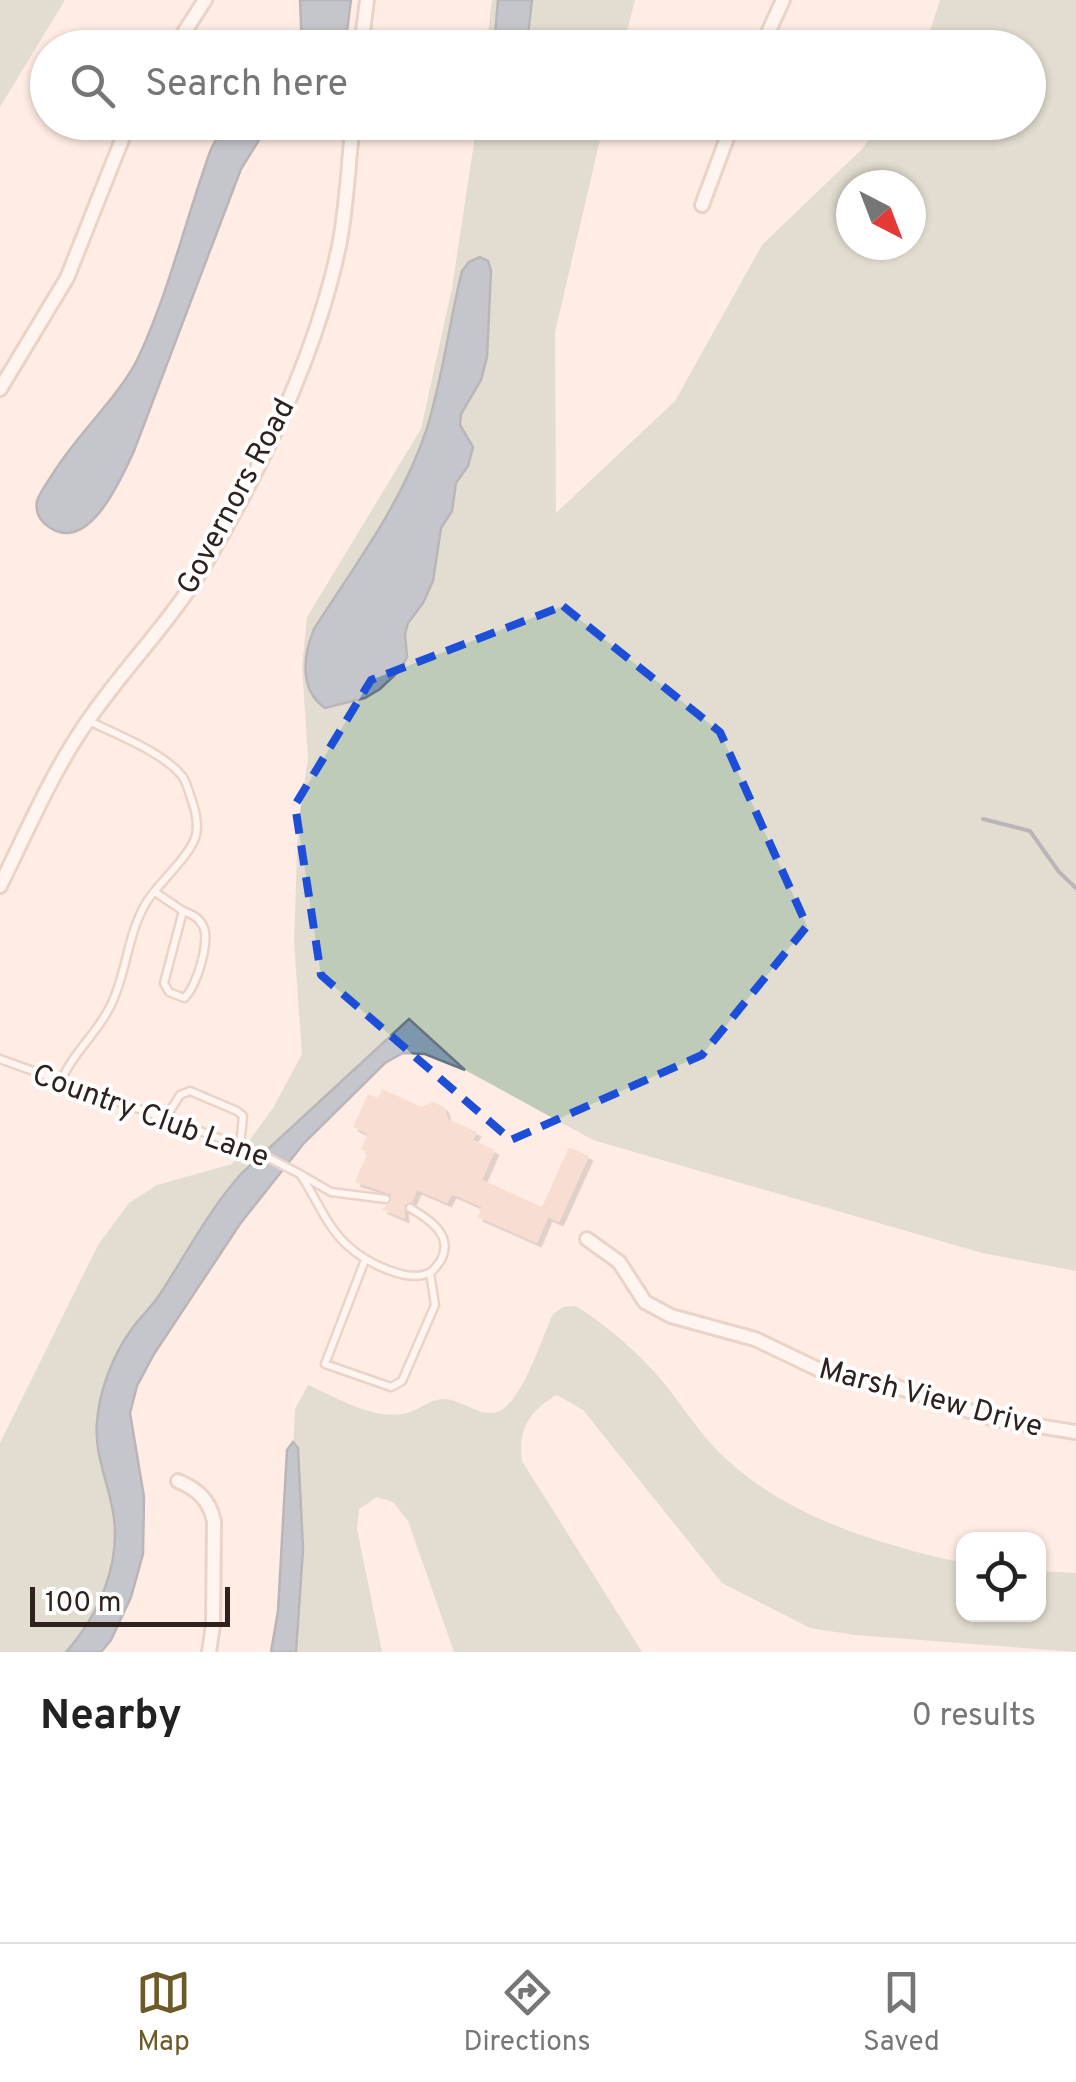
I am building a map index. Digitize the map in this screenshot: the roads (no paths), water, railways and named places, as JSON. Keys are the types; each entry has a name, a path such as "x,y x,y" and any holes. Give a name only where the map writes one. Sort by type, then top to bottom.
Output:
{"street":[{"path":"186,30 205,0"},
{"path":"363,30 366,0"},
{"path":"769,30 783,0"},
{"path":"0,389 66,278 121,140"},
{"name":"Governors Road","path":"0,886 63,759 202,569 247,486 304,364 326,300 339,247 350,140"},
{"path":"702,205 726,140"},
{"name":"Marsh View Drive","path":"587,1239 619,1262 645,1302 671,1316 754,1339 824,1372 888,1384 994,1419 1076,1432"},
{"path":"178,1481 198,1490 214,1521 213,1625 208,1652"}],"lane":[{"path":"62,1081 70,1061 100,1027 114,1000 128,942 155,892 196,835 195,811 182,776 152,753 88,720"},
{"path":"155,892 182,912 196,916 204,926 206,938 195,987 184,998 169,992 164,983 182,912"},
{"name":"Country Club Lane","path":"0,1059 255,1152 331,1192 386,1198"},
{"path":"165,1119 180,1094 190,1090 243,1116 240,1146"},
{"name":"Country Club Lane","path":"300,1174 334,1232 365,1260 387,1270 430,1273"},
{"path":"365,1260 325,1364 391,1388 402,1381 435,1305 430,1273 444,1251 444,1239 437,1226 410,1208"}],"water":[{"path":"300,0 351,0 347,30 301,30"},
{"path":"498,0 532,0 529,30 495,30"},
{"path":"216,140 259,140 241,169 134,451 112,494 90,522 77,531 64,533 49,527 38,512 38,498 138,358"},
{"path":"480,257 488,261 491,271 487,357 481,380 461,414 460,425 473,447 468,466 456,483 452,511 441,528 433,581 408,623 407,657 401,669 380,689 365,698 325,708 307,682 310,639 405,482 427,428 462,271"},
{"path":"409,1019 465,1070 425,1054 403,1053 385,1063 304,1143 240,1224 137,1386 130,1413 144,1497 143,1554 131,1597 111,1640 101,1652 66,1652 89,1622 111,1569 115,1531 97,1434 101,1398 118,1351 241,1174"},
{"path":"293,1442 298,1448 303,1549 296,1652 271,1652 278,1611 287,1450"}],"waterway":[{"path":"983,819 1030,831 1059,872 1076,888"}]}
